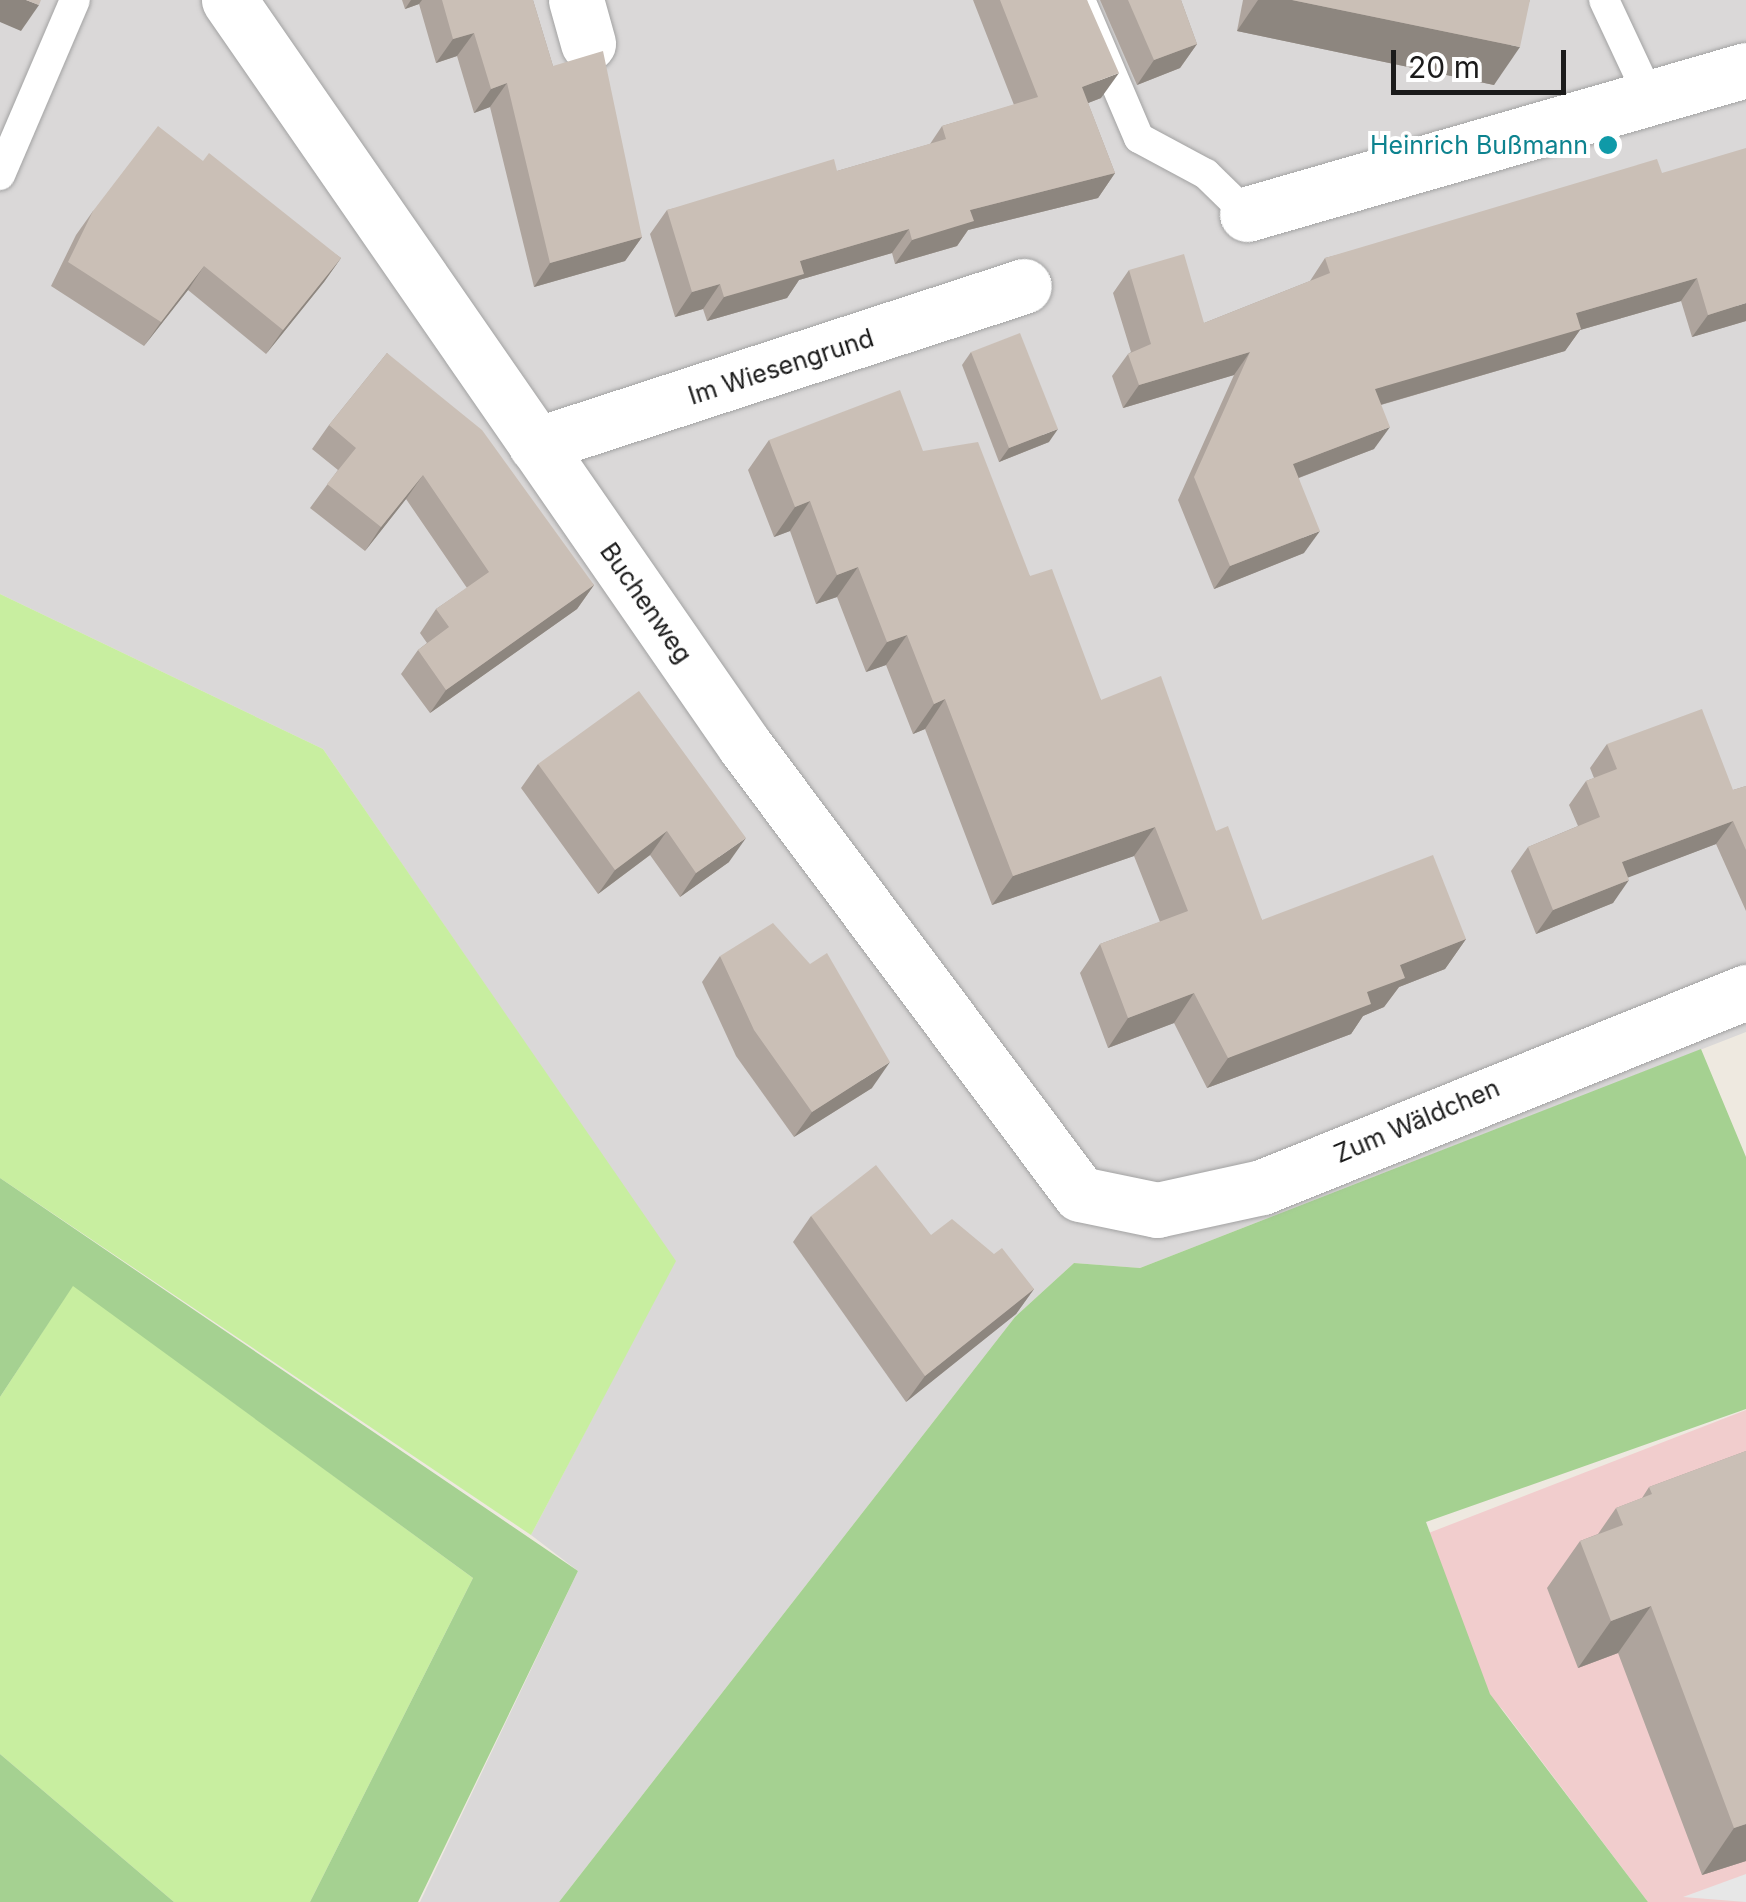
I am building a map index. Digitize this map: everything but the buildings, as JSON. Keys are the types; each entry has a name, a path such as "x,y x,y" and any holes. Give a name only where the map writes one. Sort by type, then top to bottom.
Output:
{"street":[{"name":"Buchenweg","path":"228,0 536,445 967,1053 1080,1194"},
{"path":"1247,214 1746,70"},
{"name":"Im Wiesengrund","path":"536,445 1024,286"},
{"name":"Zum Wäldchen","path":"1080,1194 1157,1210 1262,1187 1746,992"}],"lane":[{"path":"0,175 75,0"},
{"path":"1080,0 1139,138 1206,174 1247,214"},
{"path":"1604,0 1648,96"}],"shaded area":[{"path":"0,0 1746,0 1746,1032 1140,1268 1074,1263 1015,1317 559,1902 420,1902 578,1571 531,1535 675,1261 323,749 0,594"},
{"path":"1746,1410 1746,1902 1648,1902 1503,1710 1359,1560"},
{"path":"1746,1874 1746,1902 1683,1897"}],"green space":[{"path":"0,594 323,749 676,1261 531,1535 0,1178"},
{"path":"1701,1049 1746,1157 1746,1409 1426,1522 1490,1694 1648,1902 559,1902 1015,1317 1074,1263 1140,1268"},
{"path":"0,1178 578,1571 418,1902 310,1902 473,1578 73,1286 0,1397"},
{"path":"73,1285 473,1578 310,1902 174,1902 0,1754 0,1397"},
{"path":"0,1754 174,1902 0,1902"}],"place":[{"name":"Heinrich Bußmann","path":"1608,145"}]}
